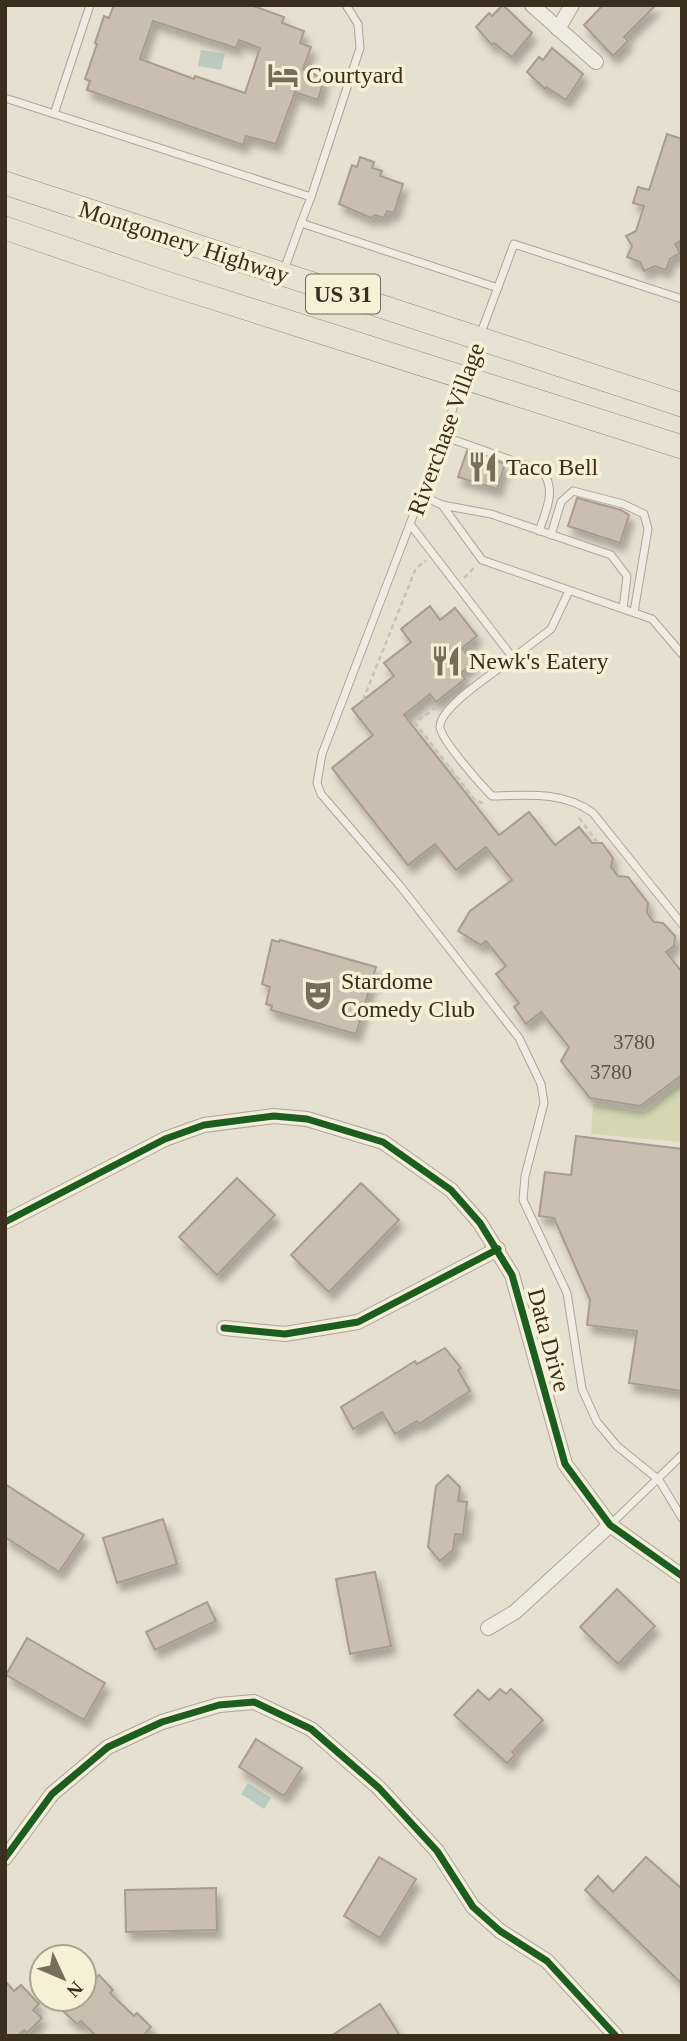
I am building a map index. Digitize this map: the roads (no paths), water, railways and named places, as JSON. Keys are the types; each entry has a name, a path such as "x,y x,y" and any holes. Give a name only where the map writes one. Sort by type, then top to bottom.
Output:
{"main road":[{"name":"Montgomery Highway","path":"5,183 682,405"},
{"name":"Montgomery Highway","path":"5,228 160,281 682,447"}],"street":[{"path":"532,5 596,62"},
{"path":"558,29 572,5"},
{"name":"Data Drive","path":"5,1222 165,1139 204,1125 274,1116 342,1128 383,1142 451,1190 480,1223 498,1249 512,1275 565,1464 610,1525 682,1576"},
{"path":"224,1328 285,1334 358,1322 498,1249"},
{"path":"488,1628 515,1612 610,1525"},
{"path":"5,1858 52,1794 108,1747 162,1722 219,1705 254,1702 311,1729 379,1788 437,1852 473,1907 500,1931 547,1961 616,2036"}],"lane":[{"path":"54,114 90,5"},
{"path":"283,274 360,48 358,24 346,5"},
{"path":"5,98 311,197"},
{"path":"301,223 498,288"},
{"name":"Riverchase Village","path":"513,658 410,524 514,244 682,299"},
{"path":"443,436 542,471 548,479 550,491 539,531"},
{"path":"551,535 561,502 573,491 623,504 644,514 648,529 634,612"},
{"path":"421,495 442,505"},
{"name":"Riverchase Village","path":"442,505 491,514 611,555 627,576 624,609"},
{"name":"Riverchase Village","path":"442,505 482,560 569,591"},
{"path":"410,524 322,754 317,783 321,794 401,887 519,1038 541,1084 544,1103 525,1176 523,1199 567,1293 582,1389 597,1422 617,1446 659,1480 682,1518"},
{"path":"682,654 652,619 569,591 551,629 465,695 441,719 440,730 492,796 563,798 579,802 593,813 682,924"},
{"path":"610,1525 682,1455"}],"place":[{"name":"Courtyard","path":"283,75"},
{"name":"Taco Bell","path":"483,467"},
{"name":"Newk's Eatery","path":"446,661"},
{"name":"Stardome Comedy Club","path":"318,995"}]}
